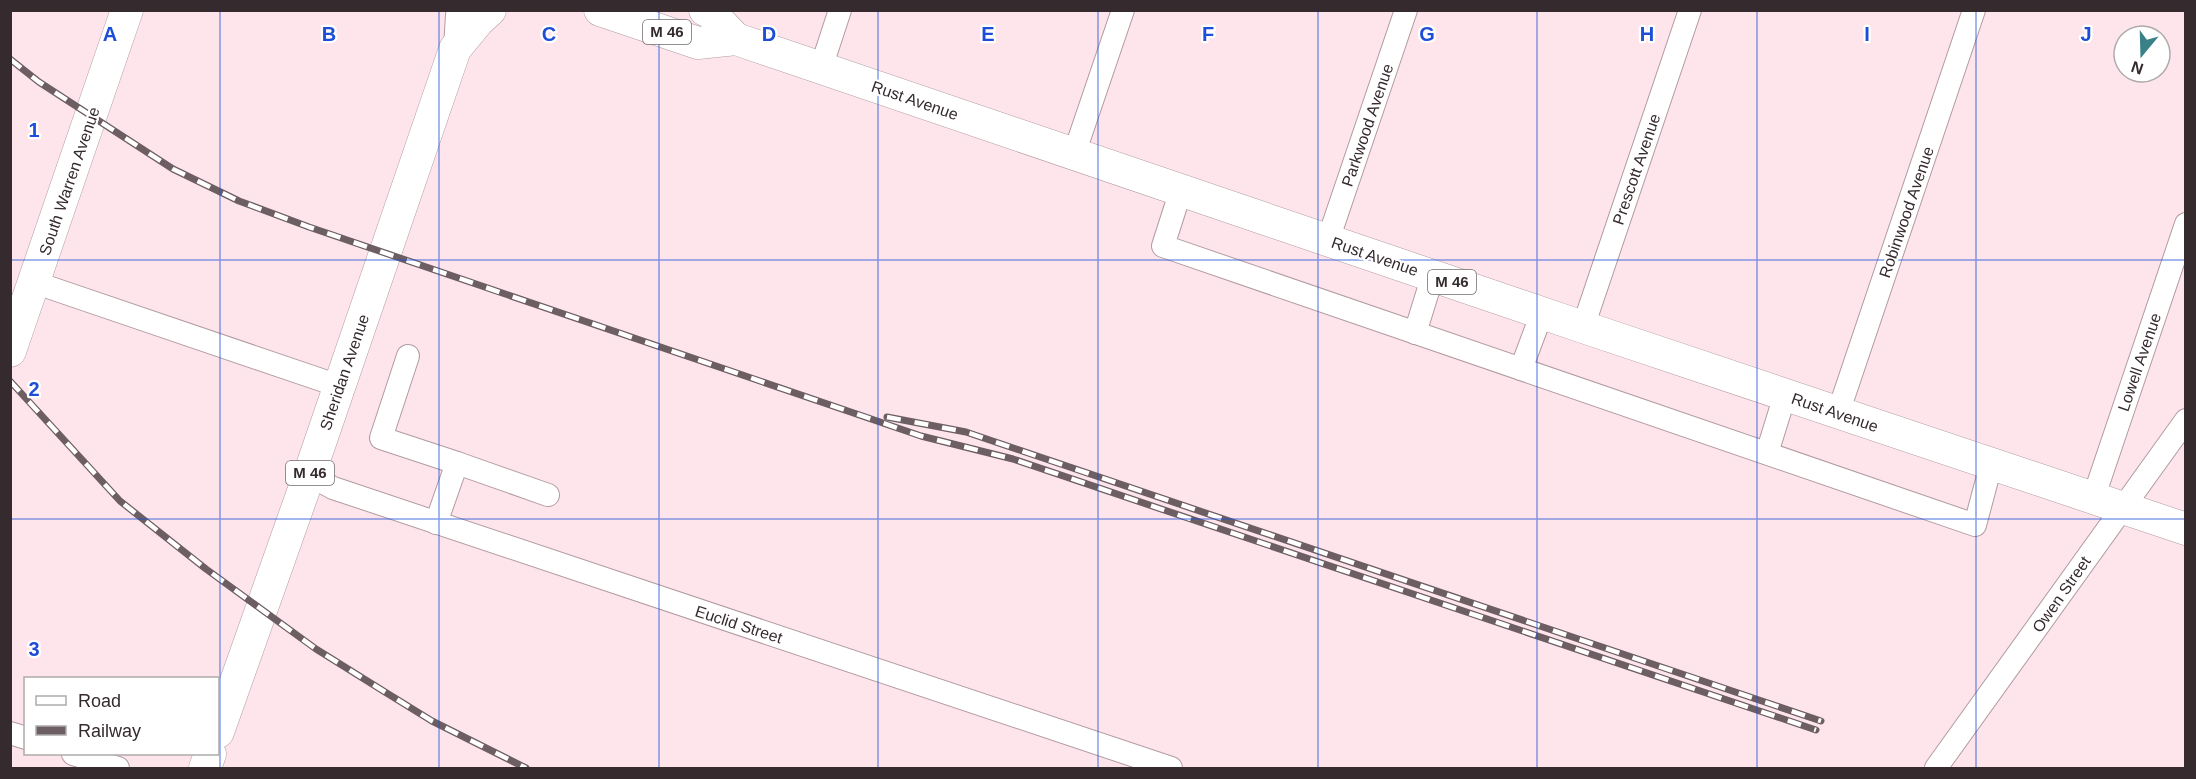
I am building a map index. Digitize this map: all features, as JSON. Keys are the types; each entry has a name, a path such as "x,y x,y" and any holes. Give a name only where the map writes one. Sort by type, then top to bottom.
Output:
{"highway":[{"name":"South Warren Avenue","path":"10,351 127,10"},
{"name":"M 46","path":"455,49 473,26 490,10"},
{"name":"Rust Avenue","path":"600,10 698,43 736,39 2186,529"},
{"name":"Rust Avenue","path":"705,10 711,13 736,39"},
{"name":"Sheridan Avenue","path":"219,729 455,49"}],"street":[{"name":"Sheridan Avenue","path":"455,49 456,15 459,10"},
{"path":"821,68 840,10"},
{"path":"1074,154 1123,10"},
{"name":"Parkwood Avenue","path":"1328,240 1406,10"},
{"name":"Prescott Avenue","path":"1583,327 1690,10"},
{"name":"Robinwood Avenue","path":"1838,413 1974,10"},
{"path":"1180,190 1163,246 1975,525 1991,465"},
{"name":"Lowell Avenue","path":"2107,504 2186,224"},
{"path":"1415,333 1433,275"},
{"path":"35,278 48,287 339,386"},
{"path":"1521,369 1542,313"},
{"path":"408,356 381,438 548,495"},
{"path":"1767,453 1785,395"},
{"name":"Owen Street","path":"1936,768 2107,504 2186,420"},
{"path":"436,523 457,463"},
{"name":"Euclid Street","path":"309,475 333,488 1171,768"},
{"path":"79,755 118,768"}],"railway":[{"path":"10,59 39,82 173,169 239,201 921,436 1013,459 1816,730"},
{"path":"10,381 120,501 206,569 316,649 385,692 432,721 526,768"},
{"path":"887,417 966,432 1821,721"}]}
